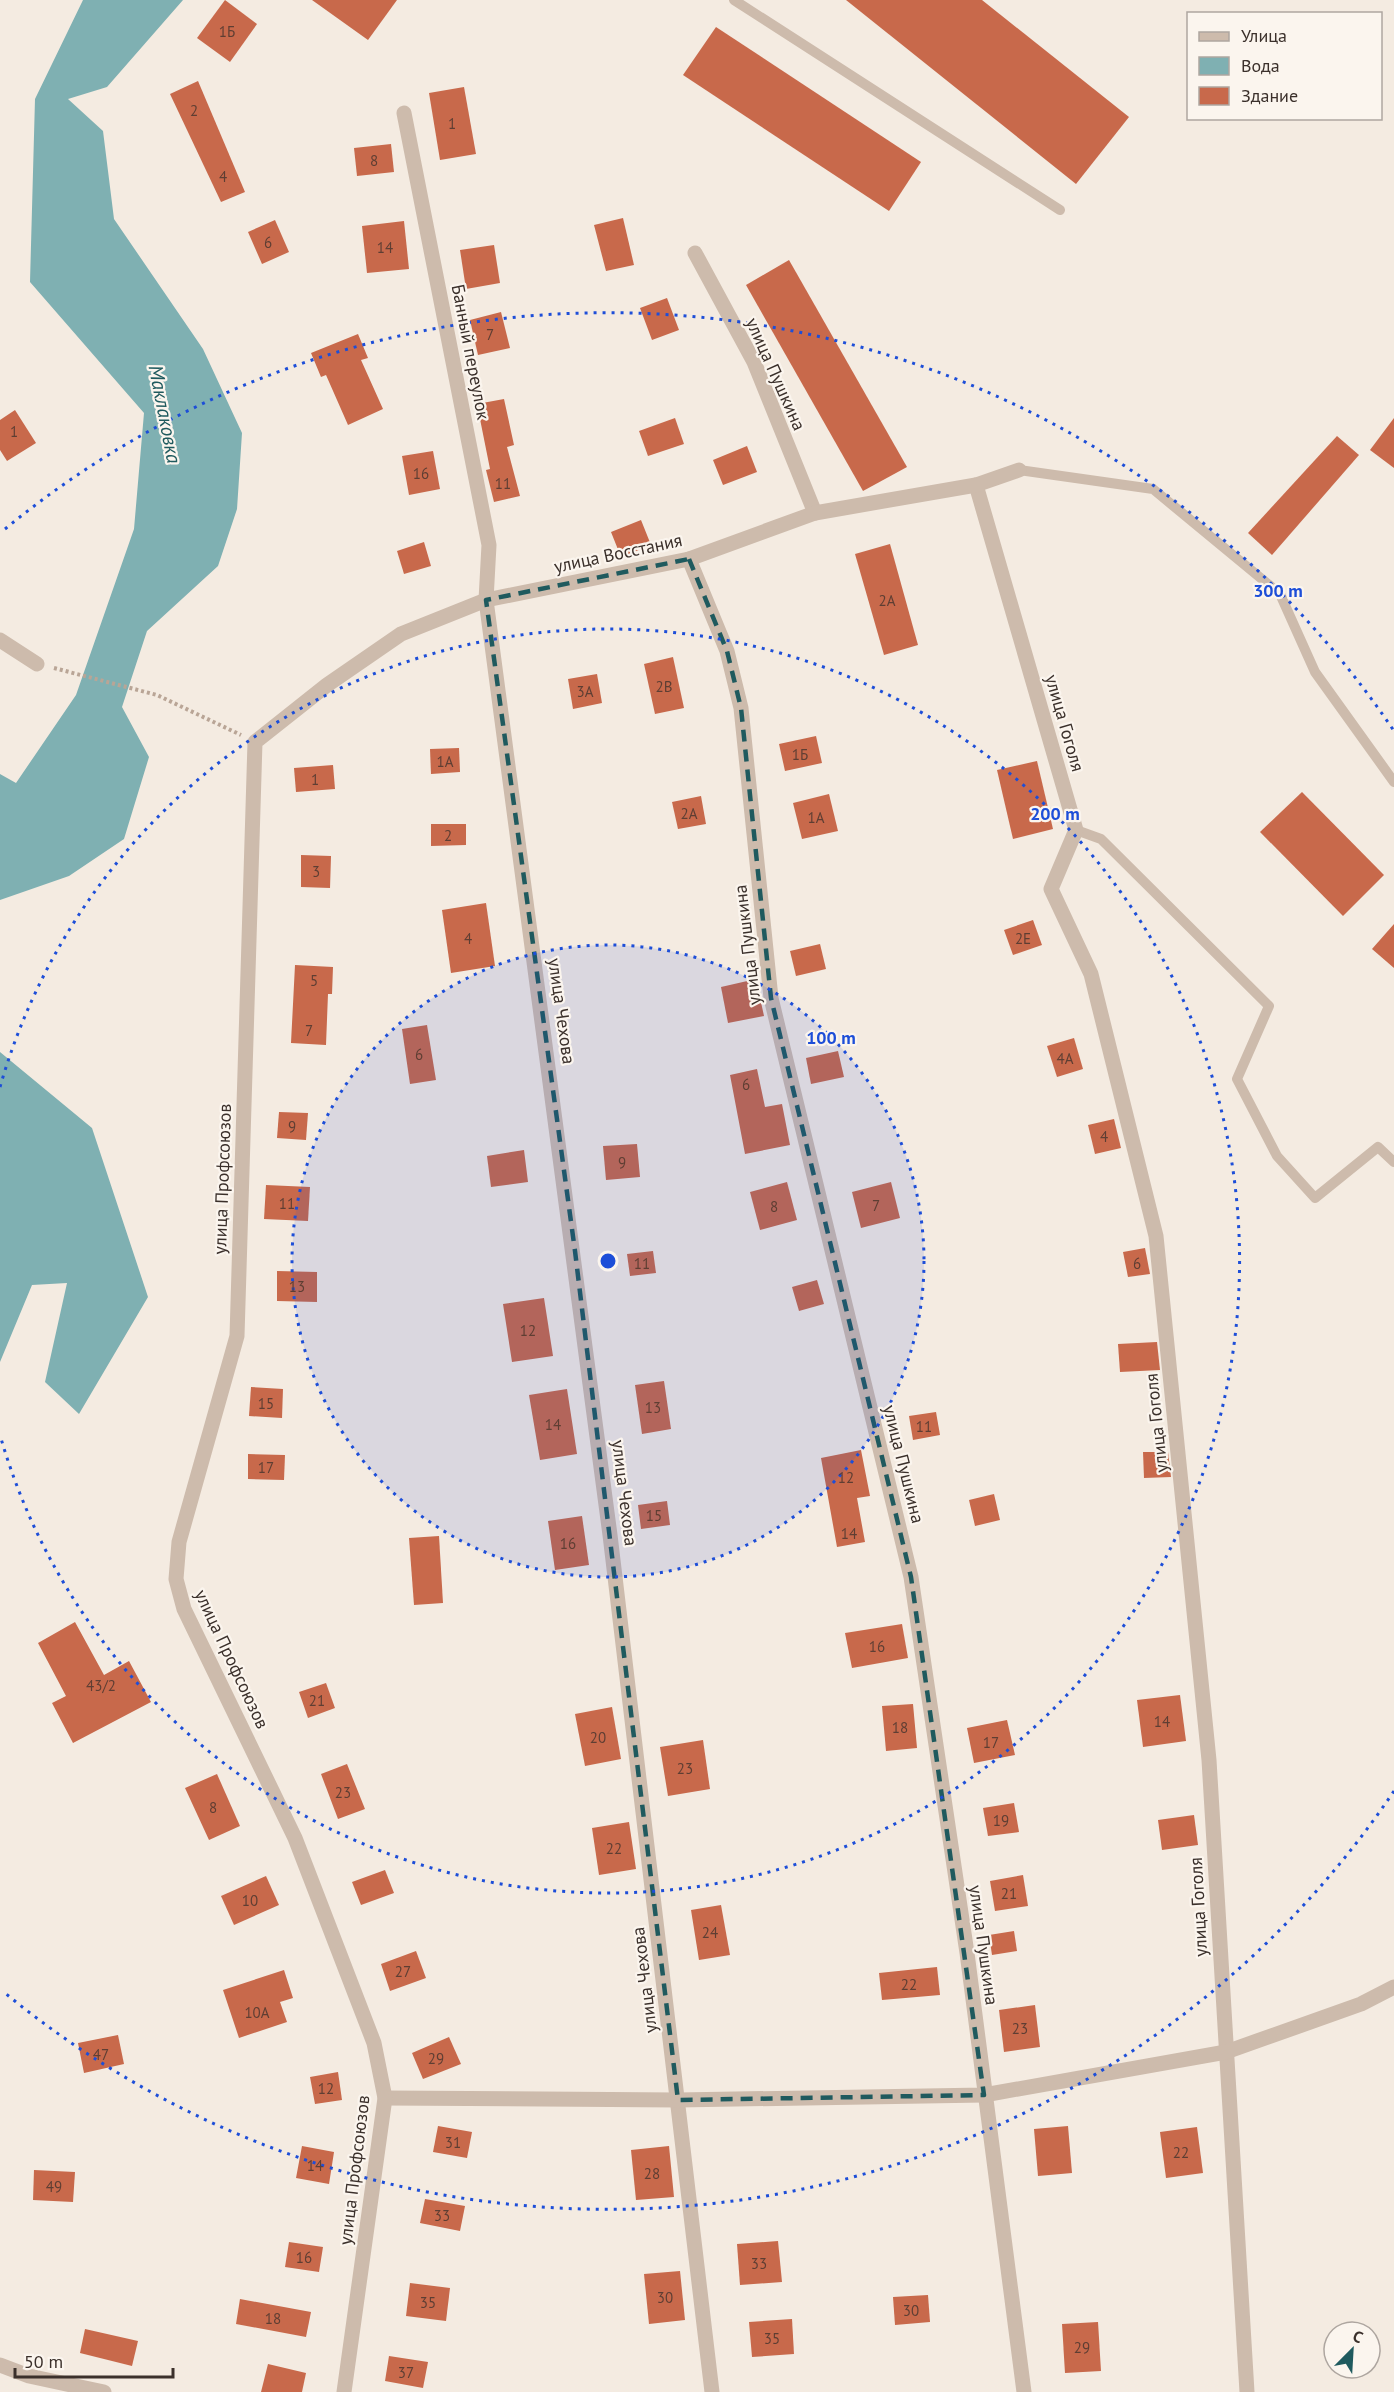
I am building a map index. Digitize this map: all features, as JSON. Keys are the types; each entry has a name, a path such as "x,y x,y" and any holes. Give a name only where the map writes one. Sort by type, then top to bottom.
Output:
{"street":[{"name":"Банный переулок","path":"405,113 489,545 486,600"},
{"name":"улица Пушкина","path":"694,253 754,362 815,513"},
{"name":"улица Восстания","path":"255,742 327,685 401,634 486,600 689,558 815,513 976,485 1019,470"},
{"name":"улица Гоголя","path":"976,485 1076,830 1051,889 1090,974 1156,1236 1209,1760 1247,2392"},
{"name":"улица Пушкина","path":"689,558 727,651 741,708 771,998 911,1577 967,1953 1024,2392"},
{"name":"улица Чехова","path":"486,600 576,1263 712,2392"},
{"path":"0,640 37,664"},
{"name":"улица Профсоюзов","path":"255,742 237,1336 179,1542 176,1579 184,1609 295,1838 374,2043 385,2098 344,2392"},
{"path":"385,2098 678,2100 984,2095 1226,2052 1361,2004 1394,1987"},
{"path":"0,2364 29,2376 104,2392"}],"lane":[{"path":"734,0 1060,210"},
{"path":"1019,470 1153,489 1280,594 1315,672 1394,782"},
{"path":"1076,830 1101,839 1269,1006 1237,1079 1278,1156 1315,1198 1378,1147 1394,1162"}],"path":[{"path":"37,664 156,695 255,742"}],"highlighted area":[{"path":"689,559 727,651 741,708 771,998 911,1577 984,2095 678,2100 575,1251 486,600"}],"water":[{"name":"Маклаковка","path":"83,0 183,0 107,87 68,99 103,131 114,219 203,349 242,433 237,509 218,566 147,631 122,707 149,757 124,839 69,876 0,900 0,774 16,783 76,695 134,529 144,413 30,282 35,99"},
{"path":"0,1052 92,1128 148,1297 79,1414 45,1382 67,1283 32,1285 0,1362"}],"building":[{"path":"225,0 257,24 230,62 197,38"},
{"path":"312,0 397,0 368,40"},
{"path":"846,0 982,0 1129,117 1076,184"},
{"path":"716,27 921,162 889,211 683,75"},
{"path":"198,81 245,192 221,202 170,94"},
{"path":"464,87 476,154 440,160 429,93"},
{"path":"391,144 394,172 357,176 354,148"},
{"path":"623,218 634,265 606,271 594,225"},
{"path":"275,220 289,252 262,264 248,232"},
{"path":"404,221 409,269 367,273 362,226"},
{"path":"494,245 500,283 466,289 460,250"},
{"path":"789,260 907,467 863,491 746,285"},
{"path":"667,298 679,330 652,340 640,308"},
{"path":"501,312 510,348 478,355 470,320"},
{"path":"358,334 368,358 361,360 383,409 348,425 326,375 321,377 311,353"},
{"path":"504,399 514,445 507,447 520,496 494,502 486,470 490,469 477,404"},
{"path":"15,410 36,443 7,461 0,450 0,420"},
{"path":"675,418 684,444 648,456 639,431"},
{"path":"1394,418 1394,468 1370,450"},
{"path":"1337,436 1359,455 1272,555 1248,533"},
{"path":"747,446 757,472 723,485 713,460"},
{"path":"433,451 440,489 409,495 402,456"},
{"path":"641,520 651,545 621,557 611,532"},
{"path":"424,542 431,566 404,574 397,551"},
{"path":"890,544 918,645 884,655 855,554"},
{"path":"673,657 684,708 655,714 644,664"},
{"path":"597,674 602,703 573,709 568,679"},
{"path":"816,736 822,763 785,771 779,744"},
{"path":"459,748 460,772 431,774 430,749"},
{"path":"1037,761 1053,829 1013,839 997,770"},
{"path":"333,765 335,789 296,792 294,768"},
{"path":"1302,792 1384,875 1343,916 1260,832"},
{"path":"829,794 838,831 802,839 793,803"},
{"path":"701,796 706,824 678,829 672,802"},
{"path":"431,824 466,824 466,845 431,846"},
{"path":"301,855 331,856 330,888 301,887"},
{"path":"486,903 495,966 451,973 442,910"},
{"path":"1033,920 1042,945 1013,955 1004,930"},
{"path":"1394,924 1394,968 1372,949"},
{"path":"820,944 826,969 796,976 790,951"},
{"path":"295,965 333,967 332,994 328,994 326,1045 291,1043"},
{"path":"756,979 764,1016 728,1023 721,987"},
{"path":"427,1025 436,1080 410,1084 402,1029"},
{"path":"1074,1038 1083,1069 1057,1077 1047,1046"},
{"path":"838,1051 844,1077 811,1084 806,1058"},
{"path":"757,1069 765,1107 782,1104 790,1145 745,1154 730,1075"},
{"path":"279,1112 308,1113 306,1140 277,1138"},
{"path":"1114,1119 1121,1148 1095,1154 1088,1125"},
{"path":"637,1144 640,1177 606,1180 603,1146"},
{"path":"524,1150 528,1182 491,1187 487,1156"},
{"path":"787,1182 797,1220 760,1230 750,1192"},
{"path":"891,1182 900,1218 861,1228 852,1192"},
{"path":"266,1185 310,1187 308,1221 264,1219"},
{"path":"1145,1248 1150,1274 1128,1277 1123,1252"},
{"path":"653,1251 656,1273 630,1276 627,1254"},
{"path":"277,1271 317,1272 317,1302 277,1301"},
{"path":"817,1280 824,1304 799,1311 792,1287"},
{"path":"544,1298 553,1356 512,1362 503,1304"},
{"path":"1157,1342 1160,1370 1120,1372 1118,1344"},
{"path":"664,1381 671,1429 642,1434 635,1385"},
{"path":"251,1387 283,1389 282,1418 249,1416"},
{"path":"567,1389 577,1454 540,1460 529,1395"},
{"path":"936,1412 940,1435 913,1440 909,1416"},
{"path":"861,1450 870,1496 857,1498 865,1542 837,1547 821,1458"},
{"path":"1143,1452 1168,1452 1171,1477 1144,1478"},
{"path":"248,1454 285,1455 284,1480 248,1479"},
{"path":"994,1494 1000,1520 975,1526 969,1500"},
{"path":"667,1501 670,1525 641,1529 638,1505"},
{"path":"582,1516 589,1565 555,1570 548,1521"},
{"path":"439,1536 443,1603 414,1605 409,1538"},
{"path":"75,1622 104,1675 129,1661 151,1702 73,1743 52,1703 66,1696 38,1643"},
{"path":"902,1624 908,1658 852,1668 845,1633"},
{"path":"326,1683 335,1708 308,1718 299,1692"},
{"path":"1180,1695 1186,1741 1143,1747 1137,1700"},
{"path":"913,1704 917,1748 886,1751 882,1706"},
{"path":"612,1707 621,1759 585,1766 575,1714"},
{"path":"1007,1720 1015,1755 974,1763 967,1728"},
{"path":"703,1740 710,1789 668,1796 660,1747"},
{"path":"347,1764 365,1809 338,1819 321,1774"},
{"path":"217,1774 240,1826 209,1840 185,1788"},
{"path":"1014,1803 1019,1832 988,1836 983,1808"},
{"path":"1194,1815 1198,1845 1162,1850 1158,1820"},
{"path":"629,1822 636,1869 599,1875 592,1828"},
{"path":"385,1870 394,1893 361,1905 352,1882"},
{"path":"1023,1875 1028,1906 995,1911 990,1881"},
{"path":"266,1876 279,1905 234,1925 221,1896"},
{"path":"721,1905 730,1955 699,1960 691,1910"},
{"path":"1014,1931 1017,1951 992,1955 989,1935"},
{"path":"416,1951 426,1978 390,1991 381,1964"},
{"path":"937,1967 940,1995 882,2000 879,1973"},
{"path":"284,1970 293,1998 280,2002 287,2022 239,2038 223,1990"},
{"path":"1035,2005 1040,2047 1004,2052 999,2010"},
{"path":"118,2035 124,2064 84,2073 78,2043"},
{"path":"449,2037 461,2064 423,2079 412,2053"},
{"path":"338,2072 342,2100 315,2104 310,2077"},
{"path":"438,2126 472,2132 467,2158 433,2152"},
{"path":"1068,2126 1072,2173 1038,2176 1034,2129"},
{"path":"1197,2127 1203,2173 1166,2178 1160,2132"},
{"path":"302,2146 334,2152 329,2184 296,2178"},
{"path":"669,2146 674,2197 636,2200 631,2150"},
{"path":"34,2170 75,2172 73,2202 33,2200"},
{"path":"425,2199 465,2206 460,2231 420,2223"},
{"path":"778,2241 782,2282 740,2285 737,2244"},
{"path":"289,2242 323,2247 319,2272 285,2267"},
{"path":"680,2271 685,2320 649,2324 644,2274"},
{"path":"410,2283 450,2288 446,2321 406,2316"},
{"path":"928,2295 930,2322 895,2325 893,2297"},
{"path":"240,2299 311,2312 306,2337 236,2324"},
{"path":"792,2319 794,2354 752,2357 749,2322"},
{"path":"1098,2322 1101,2371 1065,2373 1062,2324"},
{"path":"85,2329 138,2341 132,2366 80,2353"},
{"path":"389,2356 428,2362 423,2388 385,2381"},
{"path":"268,2364 306,2373 302,2392 261,2392"}]}
